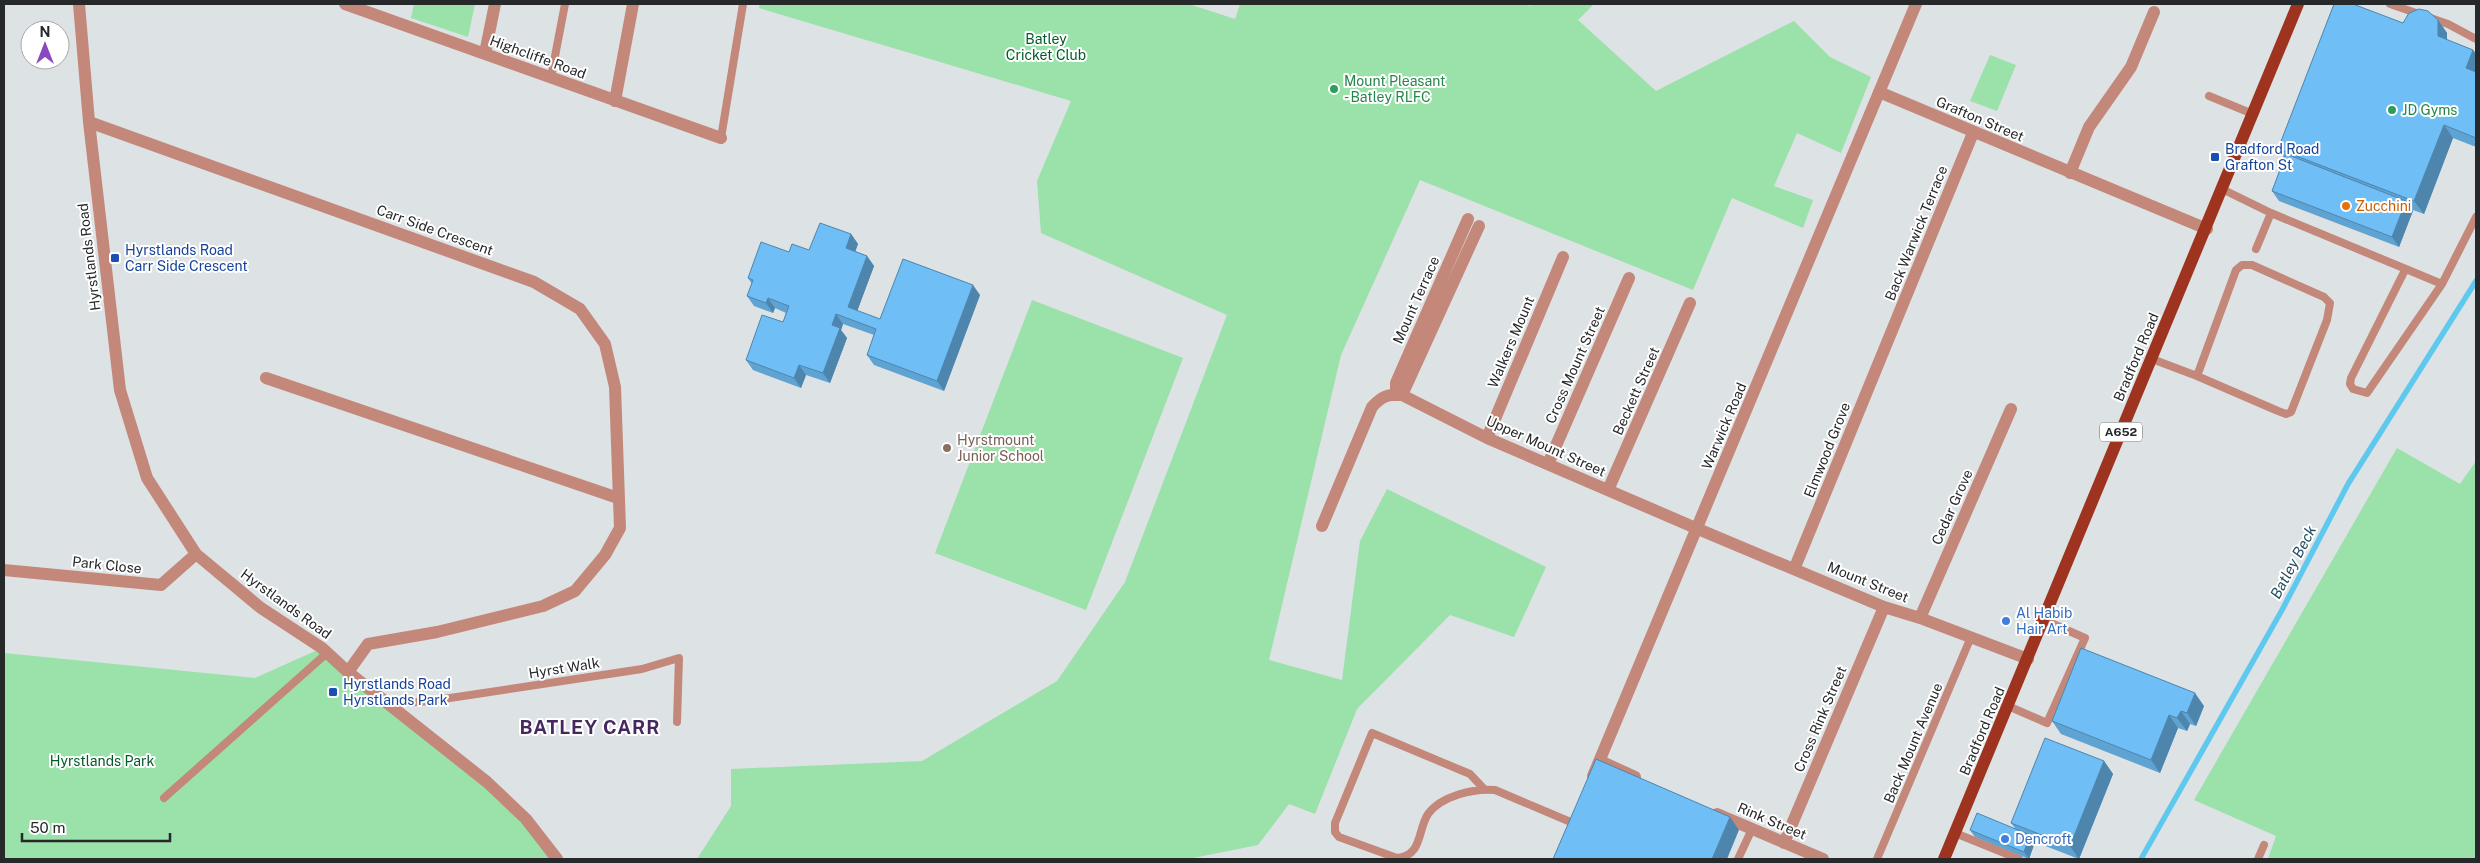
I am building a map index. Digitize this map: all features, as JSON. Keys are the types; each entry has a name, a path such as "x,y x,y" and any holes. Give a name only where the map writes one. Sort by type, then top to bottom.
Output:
{"main road":[{"name":"Bradford Road","path":"1947,858 1955,833 2298,4"}],"street":[{"name":"Hyrstlands Road","path":"79,4 89,122 120,390 147,478 196,554 261,608 327,653 348,672 487,782 526,819 557,859"},
{"name":"Highcliffe Road","path":"345,4 721,138"},
{"path":"485,53 495,4"},
{"path":"615,101 633,4"},
{"name":"Warwick Road","path":"1588,787 1698,529 1916,4"},
{"path":"2070,173 2089,127 2131,67 2154,12"},
{"name":"Grafton Street","path":"1879,92 2206,229"},
{"name":"Carr Side Crescent","path":"89,122 534,282 580,309 604,344 615,387 620,528 606,555 575,591 543,606 437,632 368,644 348,672"},
{"name":"Back Warwick Terrace","path":"1887,344 1973,133"},
{"name":"Mount Terrace","path":"1399,395 1396,383 1474,222"},
{"name":"Walkers Mount","path":"1487,438 1563,257"},
{"name":"Cross Mount Street","path":"1548,464 1629,278"},
{"name":"Beckett Street","path":"1608,490 1690,303"},
{"name":"Elmwood Grove","path":"1795,568 1887,344"},
{"path":"266,378 618,498"},
{"path":"1322,526 1372,407 1382,396 1399,395"},
{"name":"Upper Mount Street","path":"1399,395 1487,438 1698,529"},
{"name":"Cedar Grove","path":"1920,618 2011,409"},
{"name":"Mount Street","path":"1698,529 1795,568 1884,607 1920,618 2028,659"},
{"name":"Park Close","path":"4,570 161,585 196,554"},
{"name":"Cross Rink Street","path":"1784,843 1884,607"},
{"path":"1600,761 1644,781"},
{"name":"Rink Street","path":"1707,809 1823,859"}],"lane":[{"path":"551,77 565,4"},
{"path":"721,138 743,4"},
{"path":"2390,4 2448,24 2476,39"},
{"path":"2209,96 2253,114"},
{"path":"2222,189 2272,213 2442,284"},
{"path":"2256,249 2272,213"},
{"path":"2405,270 2351,378 2350,384 2360,392 2367,393 2442,284 2476,217"},
{"path":"2152,359 2286,414 2292,412 2327,320 2330,302 2324,297 2252,265 2242,265 2236,270 2197,376"},
{"path":"2008,706 2047,723 2085,638 2044,620"},
{"name":"Back Mount Avenue","path":"1877,859 1972,637"},
{"path":"164,798 327,653"},
{"name":"Hyrst Walk","path":"389,704 430,701 633,670 679,658 677,722"},
{"path":"1484,789 1470,774 1372,733 1335,823 1335,832 1339,837 1397,858 1406,857 1416,848 1428,814 1448,798 1484,789 1495,790 1573,823"},
{"path":"1469,793 1470,774"},
{"path":"1738,859 1752,829"},
{"path":"1955,833 2019,859"},
{"path":"2258,859 2264,845"}],"green space":[{"path":"414,4 475,4 468,37 411,18"},
{"name":"Batley Cricket Club","path":"760,4 1189,4 1235,19 1240,4 1530,4 1529,7 1532,4 1594,4 1578,20 1656,91 1794,21 1830,57 1871,77 1841,153 1797,133 1774,186 1813,200 1803,228 1732,198 1693,290 1420,180 1341,355 1269,660 1342,680 1360,541 1387,489 1546,567 1514,637 1450,615 1357,709 1315,814 1289,804 1258,845 1188,859 697,859 731,806 731,769 922,761 1057,681 1125,582 1227,315 1041,233 1037,181 1071,101 759,8"},
{"path":"1990,55 2016,65 1997,111 1970,101"},
{"path":"1032,300 1183,358 1086,610 935,553"},
{"path":"2397,448 2460,484 2476,461 2476,859 2268,859 2276,836 2194,800"},
{"name":"Hyrstlands Park","path":"322,648 487,782 557,859 4,859 4,653 255,678"}],"building":[{"name":"JD Gyms","path":"2334,4 2353,4 2403,23 2409,13 2419,9 2428,11 2438,20 2438,36 2473,50 2466,68 2476,72 2476,138 2444,125 2414,201 2278,149"},
{"name":"Zucchini","path":"2286,154 2406,201 2392,237 2272,191"},
{"path":"820,223 851,234 846,248 867,256 848,307 880,319 903,259 973,285 937,381 867,355 876,329 836,314 832,325 840,328 823,373 799,365 794,378 746,360 762,315 783,322 789,306 768,298 766,303 747,296 753,280 748,278 761,242 789,252 792,244 809,250"},
{"path":"2081,648 2195,693 2187,713 2181,711 2177,718 2169,715 2151,760 2052,721"},
{"path":"2045,738 2104,761 2070,846 2011,823"},
{"path":"1596,759 1730,817 1712,859 1553,859"},
{"name":"Dencroft","path":"1977,813 2030,835 2024,852 1970,830"}],"waterway":[{"name":"Batley Beck","path":"2141,859 2282,610 2348,484 2476,281"}],"place":[{"name":"Mount Pleasant - Batley RLFC","path":"1334,89"},
{"name":"JD Gyms","path":"2392,110"},
{"name":"Bradford Road Grafton St","path":"2215,157"},
{"name":"Zucchini","path":"2346,206"},
{"name":"Hyrstlands Road Carr Side Crescent","path":"115,258"},
{"name":"Hyrstmount Junior School","path":"947,448"},
{"name":"Al Habib Hair Art","path":"2006,621"},
{"name":"Hyrstlands Road Hyrstlands Park","path":"333,692"},
{"name":"Dencroft","path":"2005,839"}],"district":[{"name":"BATLEY CARR","path":"590,727"}]}
